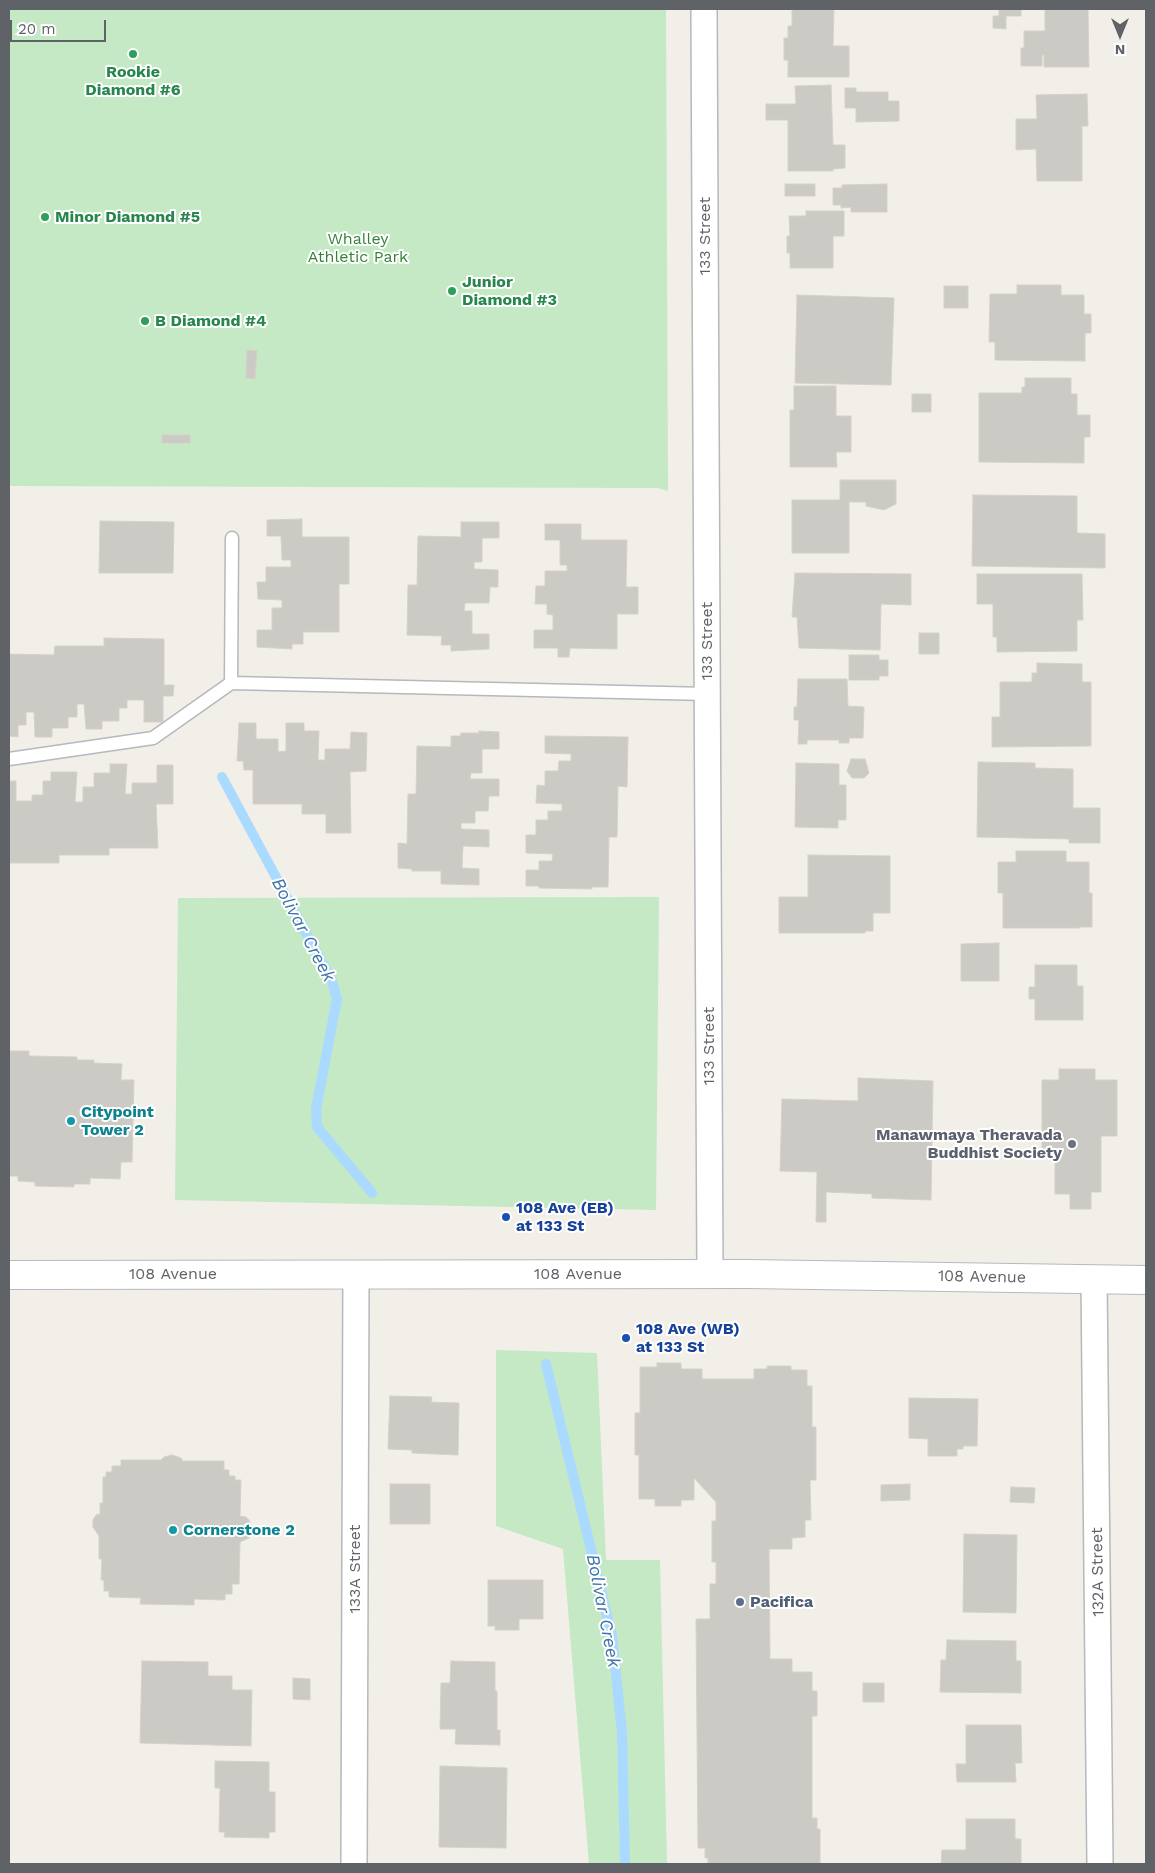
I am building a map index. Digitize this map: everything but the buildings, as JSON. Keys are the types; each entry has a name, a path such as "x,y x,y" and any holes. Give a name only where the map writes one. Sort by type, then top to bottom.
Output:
{"main road":[{"name":"108 Avenue","path":"9,1274 710,1274 1146,1280"}],"street":[{"name":"133 Street","path":"704,9 710,1274"},
{"name":"133A Street","path":"354,1864 356,1274"},
{"name":"132A Street","path":"1094,1279 1100,1864"}],"lane":[{"path":"231,683 232,538"},
{"path":"9,759 153,738 231,683 707,694"}],"green space":[{"name":"Whalley Athletic Park","path":"9,9 666,9 668,491 658,488 9,486"},
{"path":"659,897 656,1210 175,1200 178,898"},
{"path":"496,1350 597,1353 606,1560 660,1560 667,1864 589,1864 563,1549 496,1526"}],"waterway":[{"name":"Bolivar Creek","path":"222,777 332,981 337,999 316,1109 317,1127 372,1193"},
{"name":"Bolivar Creek","path":"546,1364 612,1636 622,1732 625,1864"}],"place":[{"name":"Rookie Diamond #6","path":"133,54"},
{"name":"Minor Diamond #5","path":"45,217"},
{"name":"Junior Diamond #3","path":"452,291"},
{"name":"B Diamond #4","path":"145,321"},
{"name":"Citypoint Tower 2","path":"71,1121"},
{"name":"Manawmaya Theravada Buddhist Society","path":"1072,1144"},
{"name":"108 Ave (EB) at 133 St","path":"506,1217"},
{"name":"108 Ave (WB) at 133 St","path":"626,1338"},
{"name":"Cornerstone 2","path":"173,1530"},
{"name":"Pacifica","path":"740,1602"}]}
